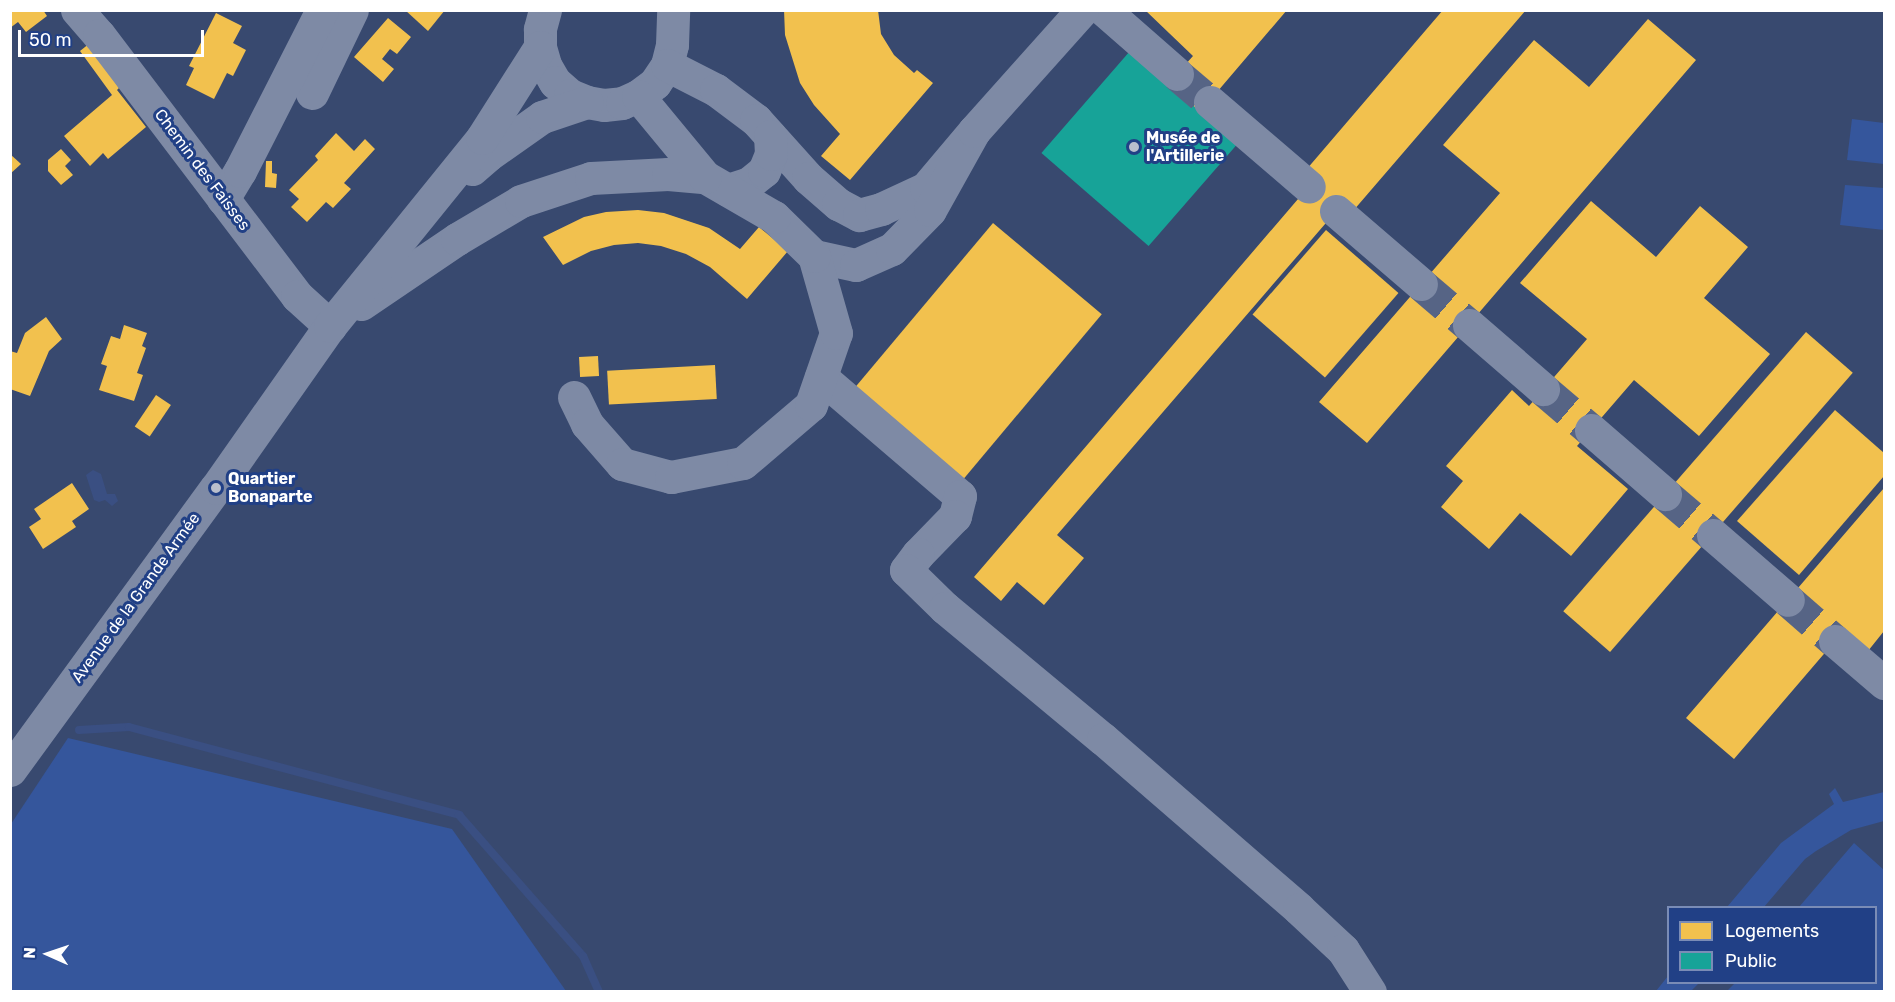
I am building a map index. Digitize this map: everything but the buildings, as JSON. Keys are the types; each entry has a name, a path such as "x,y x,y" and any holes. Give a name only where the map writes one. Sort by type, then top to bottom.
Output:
{"street":[{"name":"Chemin des Faisses","path":"77,10 106,44 297,296 330,326"},
{"path":"223,199 322,10"},
{"path":"312,93 352,10"},
{"path":"545,10 540,29 540,47 545,66 555,82 570,94 587,102 604,105 622,103 638,96 655,83 667,65 672,45 671,15"},
{"path":"667,65 716,90 756,120 808,178 838,204 859,215 881,209 926,188 1082,10"},
{"path":"1104,10 1177,74"},
{"name":"Avenue de la Grande Armée","path":"10,770 216,488 330,326 482,138 540,47"},
{"path":"574,397 587,424 622,464 671,477 743,462 811,405 836,333 814,256 774,217 717,183 638,96"},
{"name":"Avenue de la Grande Armée","path":"413,223 497,148 542,117 587,102"},
{"path":"1210,102 1309,187"},
{"path":"814,256 855,266 892,249 930,210 974,131"},
{"path":"330,326 457,239 521,201 591,177 668,174 717,183 749,183 764,171 771,154 770,136"},
{"path":"1336,211 1421,284"},
{"path":"1469,325 1543,389"},
{"path":"821,377 960,496 955,516 906,570 945,608 1054,698 1299,909 1343,950 1370,992"},
{"path":"1591,430 1665,494"},
{"path":"1713,535 1788,600"},
{"path":"1835,641 1884,683"}],"shaded area":[{"path":"1852,119 1884,123 1884,164 1847,160"},
{"path":"1845,185 1884,188 1884,230 1840,225"},
{"path":"93,470 101,474 107,494 115,494 118,501 112,506 105,500 99,502 94,500 86,475"},
{"path":"68,738 452,829 566,991 11,991 11,824"},
{"path":"1835,788 1843,802 1884,792 1884,821 1851,830 1816,851 1805,859 1765,906 1728,906 1781,843 1834,804 1829,794"},
{"path":"1854,843 1884,870 1884,991 1727,991 1734,984 1877,984 1877,906 1800,906"},
{"path":"1667,977 1667,984 1698,984 1691,991 1656,991"}],"waterway":[{"path":"79,730 129,727 459,815 583,956 599,992"}],"tunnel":[{"path":"1177,74 1210,102"},
{"path":"1421,284 1469,325"},
{"path":"1543,389 1591,430"},
{"path":"1665,494 1713,535"},
{"path":"1788,600 1835,641"}],"place":[{"name":"Musée de l'Artillerie","path":"1134,147"},
{"name":"Quartier Bonaparte","path":"216,488"}]}
